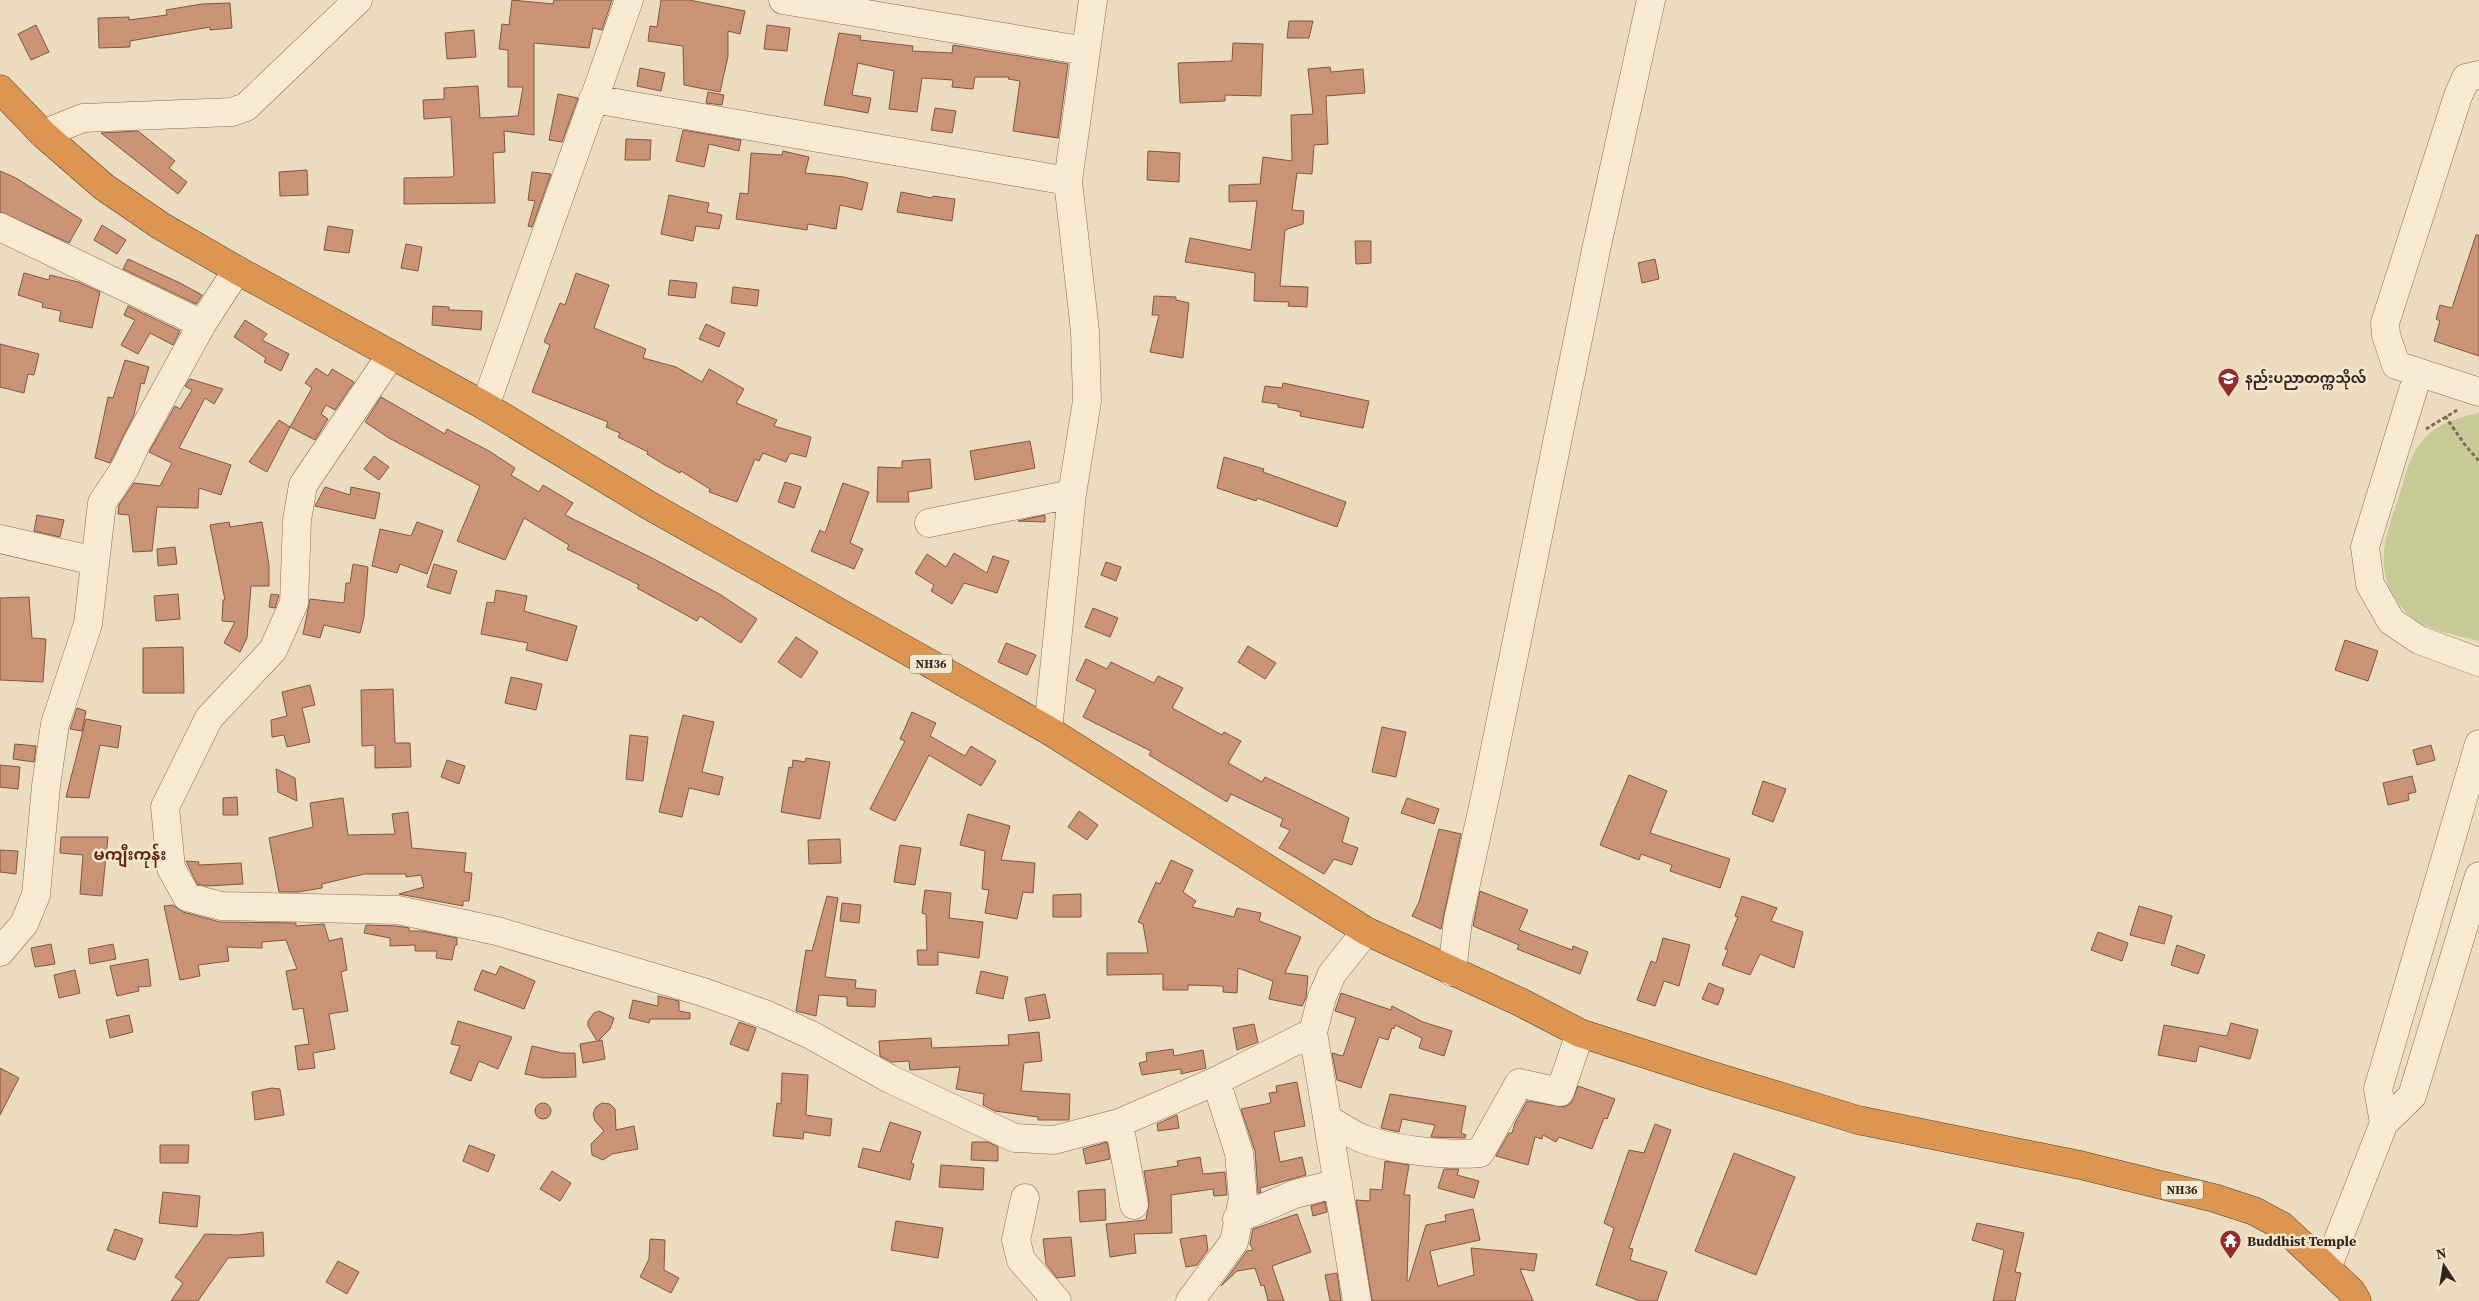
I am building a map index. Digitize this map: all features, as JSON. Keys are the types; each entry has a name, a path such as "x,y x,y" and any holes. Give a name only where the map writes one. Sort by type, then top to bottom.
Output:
{"highway":[{"name":"NH36","path":"0,89 43,134 104,187 162,226 237,270 484,406 650,506 1048,730 1366,931 1520,1002 1580,1033 1858,1120 2097,1169 2214,1198 2254,1211 2282,1226 2351,1291 2357,1301"}],"street":[{"path":"43,134 83,118 232,112 246,106 358,0"},
{"path":"484,406 629,0"},
{"path":"783,0 1086,51"},
{"path":"1048,730 1072,494 1087,401 1085,330 1068,181 1093,0"},
{"path":"1452,972 1458,920 1486,793 1596,250 1651,0"},
{"path":"2471,400 2396,365 2386,335 2386,323 2458,96 2466,78 2479,75"},
{"path":"593,99 1068,181"},
{"path":"0,227 202,324"},
{"path":"0,952 24,924 36,895 55,724 88,624 102,503 125,468 136,444 202,324 237,270"},
{"path":"391,354 303,485 297,520 294,603 273,650 209,718 165,807 171,868 187,897 221,906 398,910 498,930 703,992 767,1015 811,1035 890,1079 1015,1138 1054,1140 1119,1123 1216,1081 1313,1032"},
{"path":"2418,374 2365,547 2370,584 2391,621 2419,640 2479,662"},
{"path":"928,523 1072,494"},
{"path":"0,539 95,561"},
{"path":"2384,1123 2378,1089 2479,744"},
{"path":"2327,1268 2384,1123 2412,1096 2479,876"},
{"path":"1357,1301 1329,1120 1313,1032 1322,997 1332,974 1366,931"},
{"path":"1329,1120 1364,1139 1409,1149 1454,1156 1480,1153 1519,1083 1560,1092 1580,1033"},
{"path":"1190,1301 1234,1242 1237,1219 1243,1198 1239,1153 1216,1081"},
{"path":"1119,1123 1134,1205"},
{"path":"1237,1219 1295,1194 1338,1183"},
{"path":"1025,1198 1016,1240 1021,1260 1057,1301"}],"path":[{"path":"2422,432 2471,400"},
{"path":"2445,416 2465,445 2479,461"}],"green space":[{"path":"2479,413 2479,641 2423,625 2408,614 2396,599 2388,584 2384,569 2384,554 2390,523 2409,464 2418,446 2428,435 2441,426 2455,419"}],"building":[{"path":"512,0 553,4 554,0 612,0 602,30 593,28 589,48 534,43 534,135 504,131 505,152 493,153 495,203 404,204 404,178 452,177 454,175 451,117 424,119 423,100 444,99 444,88 478,86 480,118 518,116 523,87 508,87 508,50 499,49 502,24 509,25"},
{"path":"661,0 689,0 745,11 740,34 728,31 728,56 720,92 684,85 683,46 648,41 650,26 657,27"},
{"path":"230,3 232,28 210,30 210,27 130,41 130,47 99,48 98,18 129,17 129,20 167,15 166,10 202,4"},
{"path":"1289,21 1313,21 1309,38 1287,38"},
{"path":"36,25 49,52 31,60 18,34"},
{"path":"767,25 790,28 787,51 764,49"},
{"path":"474,30 476,57 447,59 445,33"},
{"path":"839,33 861,36 860,40 913,46 912,51 952,53 953,45 1068,64 1058,138 1013,131 1020,81 1008,79 1009,77 975,77 973,89 952,87 953,80 922,78 917,112 889,109 894,71 858,63 852,95 871,98 868,113 824,105"},
{"path":"1233,43 1263,44 1261,96 1225,95 1225,101 1180,103 1178,63 1232,61"},
{"path":"1330,67 1331,72 1363,69 1365,93 1326,96 1328,144 1314,145 1312,174 1297,173 1292,210 1304,211 1303,224 1285,230 1280,286 1308,287 1307,307 1288,306 1289,302 1254,301 1255,273 1185,262 1190,238 1251,250 1257,201 1229,202 1229,185 1260,184 1263,157 1292,161 1291,115 1313,114 1308,69"},
{"path":"640,68 665,73 661,91 637,86"},
{"path":"708,92 724,95 722,105 706,103"},
{"path":"558,94 578,98 562,142 549,140"},
{"path":"935,108 956,111 952,133 931,130"},
{"path":"683,130 741,140 739,151 709,144 704,167 676,161"},
{"path":"138,131 175,161 169,168 187,182 178,194 101,133"},
{"path":"626,139 651,140 650,160 625,160"},
{"path":"783,151 809,157 805,173 844,177 868,183 862,210 840,205 836,229 808,224 807,230 736,219 740,193 748,194 751,153 782,155"},
{"path":"1148,151 1180,153 1179,182 1147,180"},
{"path":"307,170 308,195 280,196 279,172"},
{"path":"0,171 16,178 82,220 69,243 0,212"},
{"path":"532,172 551,174 532,227 528,226 535,201 528,200"},
{"path":"901,192 932,198 933,196 955,199 952,221 897,212"},
{"path":"669,195 709,203 707,212 722,215 719,229 696,226 693,241 661,234"},
{"path":"102,225 126,240 117,254 94,240"},
{"path":"328,226 353,230 349,253 324,250"},
{"path":"2476,235 2479,235 2479,356 2434,341 2440,321 2436,319 2440,305 2452,308"},
{"path":"1355,241 1371,241 1371,263 1356,264"},
{"path":"406,244 422,247 418,271 401,268"},
{"path":"128,259 202,295 196,304 123,269"},
{"path":"1655,259 1659,279 1642,283 1638,263"},
{"path":"24,273 49,280 50,275 78,282 100,292 92,328 59,321 61,311 42,307 43,303 18,295"},
{"path":"576,273 609,285 594,328 646,349 643,358 676,367 702,382 709,369 744,389 736,403 777,420 774,426 811,437 806,457 790,453 786,462 763,453 759,461 755,459 737,502 709,492 710,489 681,471 680,473 663,464 647,454 648,452 618,437 620,433 606,427 608,422 532,392 550,345 544,342 560,303 565,305"},
{"path":"670,280 697,283 695,298 668,295"},
{"path":"733,287 759,290 757,306 731,303"},
{"path":"1154,296 1176,297 1176,300 1189,303 1183,358 1150,352 1159,315 1152,315"},
{"path":"128,306 180,331 173,345 150,333 138,354 121,345 135,320 124,315"},
{"path":"433,306 449,307 449,310 482,311 481,330 432,325"},
{"path":"245,320 267,334 262,340 289,354 281,371 264,362 266,358 234,337"},
{"path":"706,324 725,333 719,347 699,339"},
{"path":"0,344 39,354 34,375 28,374 24,393 0,387"},
{"path":"125,360 149,367 144,384 141,383 134,415 110,463 95,458 108,397 113,398"},
{"path":"316,368 328,376 332,369 354,382 335,410 326,405 321,414 328,419 315,440 290,427 312,388 305,383"},
{"path":"190,379 223,389 214,404 205,398 179,448 231,465 221,495 199,488 198,508 157,507 152,551 133,552 129,515 118,514 119,505 134,483 160,486 172,463 149,452 175,406 180,409 192,390 185,386"},
{"path":"1283,383 1369,401 1363,428 1300,416 1301,412 1278,407 1278,404 1262,402 1265,386 1282,388"},
{"path":"381,397 445,434 447,429 489,451 515,468 511,475 539,492 543,485 573,503 565,515 721,595 757,619 741,643 700,616 697,621 637,588 639,585 567,549 569,545 524,518 505,560 457,541 480,486 389,438 365,422"},
{"path":"279,420 290,427 267,472 249,462"},
{"path":"1030,441 1035,468 975,480 970,451"},
{"path":"374,456 389,467 379,480 364,469"},
{"path":"1224,457 1264,469 1263,472 1346,502 1337,527 1257,498 1256,501 1217,488"},
{"path":"930,459 932,488 908,492 909,502 877,502 878,467 902,468 902,461"},
{"path":"785,482 801,487 794,508 778,502"},
{"path":"843,483 869,492 850,543 863,549 854,569 811,551 820,530 825,533"},
{"path":"325,487 350,495 351,487 380,493 375,519 315,506"},
{"path":"37,515 64,520 60,537 34,531"},
{"path":"1045,515 1045,522 1018,521"},
{"path":"229,522 230,527 262,522 269,565 269,586 251,586 247,638 240,652 224,643 235,622 222,621 223,600 225,600 210,525"},
{"path":"417,522 443,531 427,574 400,564 397,573 372,566 380,529 411,536"},
{"path":"175,547 177,564 158,566 157,549"},
{"path":"954,553 987,573 993,556 1009,561 997,593 964,583 952,604 931,591 934,585 915,573 927,554 946,567"},
{"path":"1106,562 1121,567 1116,581 1101,575"},
{"path":"353,564 368,567 364,617 360,633 324,625 320,638 303,634 310,599 344,603 346,583 350,583"},
{"path":"434,564 457,571 450,594 427,587"},
{"path":"496,590 527,596 524,611 577,626 567,661 526,650 528,643 481,634 487,602 494,603"},
{"path":"178,594 180,619 156,621 154,596"},
{"path":"271,594 279,595 275,608 269,607"},
{"path":"29,597 32,638 46,639 43,682 0,680 0,598"},
{"path":"1093,608 1118,618 1110,637 1085,627"},
{"path":"796,637 818,652 801,678 778,662"},
{"path":"2345,640 2378,651 2368,681 2335,670"},
{"path":"1006,643 1036,655 1027,675 998,662"},
{"path":"1248,646 1276,663 1265,679 1238,662"},
{"path":"183,647 184,693 143,693 143,648"},
{"path":"1086,659 1107,669 1111,662 1154,683 1158,676 1183,688 1172,708 1222,735 1224,732 1241,741 1228,763 1262,782 1265,777 1349,818 1342,842 1358,848 1352,865 1334,859 1324,874 1279,848 1290,830 1280,826 1283,819 1231,794 1227,802 1149,755 1151,751 1083,717 1096,690 1076,680"},
{"path":"511,677 542,684 536,710 505,703"},
{"path":"310,685 315,705 302,708 310,742 287,747 284,735 272,737 271,720 287,716 282,692"},
{"path":"393,689 395,743 410,743 411,767 375,768 375,745 362,746 361,690"},
{"path":"77,708 86,711 82,731 70,729"},
{"path":"912,712 936,723 930,736 965,756 971,746 996,761 981,786 929,755 895,821 870,809 905,741 900,739"},
{"path":"683,715 714,722 702,772 723,777 719,795 689,788 682,817 659,812"},
{"path":"86,719 121,726 118,748 100,745 89,798 66,797"},
{"path":"1382,727 1406,732 1396,777 1372,772"},
{"path":"630,735 648,737 643,781 626,779"},
{"path":"15,744 36,746 34,762 13,759"},
{"path":"2431,745 2435,760 2417,765 2413,750"},
{"path":"806,758 830,762 820,819 781,812 789,767 792,768 793,760 805,762"},
{"path":"447,760 465,766 459,784 441,777"},
{"path":"0,765 20,767 18,789 0,787"},
{"path":"276,769 295,778 297,801 278,792"},
{"path":"1629,775 1667,791 1650,833 1730,859 1720,888 1670,871 1672,865 1641,854 1639,860 1600,845"},
{"path":"2412,776 2416,792 2408,794 2409,800 2388,805 2383,783"},
{"path":"1763,781 1786,789 1773,822 1752,814"},
{"path":"237,797 238,815 223,815 223,798"},
{"path":"343,798 348,835 395,834 392,814 408,812 412,848 466,853 464,872 472,873 469,901 463,901 463,906 399,894 424,887 421,875 406,877 406,874 364,874 322,884 322,888 298,892 279,892 269,838 313,827 310,803"},
{"path":"1407,798 1439,809 1434,824 1401,813"},
{"path":"1079,811 1098,825 1087,840 1068,827"},
{"path":"968,814 1010,826 1001,860 1035,863 1033,893 1023,892 1017,919 985,913 989,890 982,889 985,851 960,845"},
{"path":"1439,829 1461,834 1441,929 1412,916 1419,902"},
{"path":"61,837 108,837 102,896 80,894 83,855 60,853"},
{"path":"840,839 841,863 809,864 808,840"},
{"path":"900,845 921,848 915,885 894,882"},
{"path":"0,850 18,851 16,874 0,872"},
{"path":"1171,860 1193,870 1183,892 1196,901 1192,907 1234,917 1237,908 1261,913 1259,921 1301,937 1285,973 1308,976 1306,998 1302,1006 1269,999 1273,981 1238,968 1237,993 1223,992 1223,986 1188,985 1188,990 1163,990 1163,974 1107,975 1107,953 1148,953 1143,924 1138,922 1156,882 1160,884"},
{"path":"186,861 199,862 198,865 241,863 243,884 207,886 197,884"},
{"path":"925,890 951,893 949,918 983,922 979,958 938,952 938,965 918,965 917,950 927,950 926,914 922,913"},
{"path":"1480,891 1528,910 1519,930 1572,950 1573,946 1588,952 1580,974 1517,949 1519,945 1473,926"},
{"path":"1081,894 1081,917 1053,917 1053,895"},
{"path":"827,896 838,898 825,977 856,980 855,988 876,990 875,1007 847,1006 847,997 819,995 816,1016 796,1011 806,950 812,951"},
{"path":"1742,896 1777,908 1771,921 1803,932 1794,968 1760,954 1750,975 1722,965 1728,950 1725,949 1738,917 1735,916"},
{"path":"842,903 861,905 859,923 840,921"},
{"path":"173,905 183,912 220,922 296,923 296,926 324,924 329,941 342,938 347,970 341,972 348,1011 329,1014 335,1049 313,1053 315,1068 298,1070 295,1046 309,1044 303,1008 293,1010 286,971 297,969 286,940 262,942 262,948 227,947 229,961 198,965 200,976 180,980 164,906"},
{"path":"2139,906 2172,916 2164,944 2130,935"},
{"path":"366,925 396,926 409,928 409,931 422,931 457,938 457,945 455,945 452,960 436,958 437,951 415,951 415,945 390,946 390,938 364,933"},
{"path":"2098,932 2128,943 2122,961 2091,950"},
{"path":"1663,938 1690,945 1679,986 1664,981 1655,1006 1637,1000 1651,961 1656,963"},
{"path":"51,944 55,964 35,967 31,948"},
{"path":"113,944 116,959 90,964 88,949"},
{"path":"2177,945 2205,955 2198,974 2171,965"},
{"path":"148,959 151,986 138,987 139,991 117,996 110,966"},
{"path":"500,966 535,981 524,1009 474,990 482,970 496,975"},
{"path":"75,970 80,993 59,998 54,975"},
{"path":"981,971 1008,977 1003,999 976,993"},
{"path":"1709,983 1724,989 1718,1005 1702,999"},
{"path":"1341,993 1391,1010 1392,1006 1423,1022 1452,1031 1444,1056 1419,1048 1422,1038 1395,1025 1388,1040 1379,1037 1361,1088 1337,1080 1332,1053 1343,1056 1356,1018 1335,1011"},
{"path":"1045,994 1050,1018 1029,1021 1025,998"},
{"path":"658,996 679,1001 679,1011 690,1013 690,1019 650,1019 649,1023 629,1018 633,1000 658,1006"},
{"path":"599,1011 614,1018 610,1029 598,1041 602,1040 605,1059 583,1063 580,1044 597,1041 588,1026 588,1021 594,1013"},
{"path":"129,1015 133,1032 110,1038 106,1020"},
{"path":"458,1021 512,1037 498,1069 479,1061 471,1081 450,1073 460,1046 451,1044"},
{"path":"739,1022 756,1028 748,1051 730,1044"},
{"path":"2231,1023 2258,1030 2250,1059 2199,1046 2196,1062 2158,1055 2164,1025 2227,1036"},
{"path":"1254,1024 1258,1042 1237,1050 1233,1028"},
{"path":"1039,1032 1042,1061 1024,1063 1021,1091 1070,1094 1069,1120 1038,1120 1038,1117 995,1111 983,1105 984,1094 956,1089 960,1067 910,1070 909,1061 892,1062 880,1056 879,1041 931,1038 932,1048 1009,1045 1008,1035"},
{"path":"532,1046 562,1053 575,1053 576,1077 543,1078 525,1074"},
{"path":"1173,1049 1174,1056 1203,1050 1206,1068 1181,1074 1181,1069 1142,1075 1139,1063 1147,1061 1146,1053"},
{"path":"0,1068 19,1078 0,1115"},
{"path":"782,1073 808,1075 806,1115 832,1119 830,1136 804,1132 803,1139 773,1136 777,1103 781,1104"},
{"path":"1297,1082 1305,1126 1274,1132 1280,1162 1302,1157 1306,1175 1260,1188 1261,1192 1258,1193 1255,1151 1241,1109 1271,1103 1269,1093 1277,1092 1276,1086"},
{"path":"1578,1086 1615,1099 1607,1119 1604,1118 1592,1149 1559,1137 1556,1142 1543,1135 1542,1139 1535,1137 1528,1165 1496,1156 1509,1133 1512,1133 1515,1123 1527,1101 1565,1107 1571,1103"},
{"path":"272,1088 280,1089 284,1115 255,1120 252,1092"},
{"path":"1390,1094 1466,1106 1461,1133 1466,1135 1465,1138 1431,1137 1435,1125 1402,1119 1399,1132 1381,1128"},
{"path":"540,1103 546,1103 551,1108 549,1117 540,1119 535,1114 535,1108"},
{"path":"602,1103 610,1104 615,1109 616,1130 634,1126 638,1149 612,1154 603,1160 592,1155 591,1144 604,1131 595,1121 593,1114 596,1107"},
{"path":"1177,1115 1179,1128 1158,1131 1157,1124"},
{"path":"890,1122 921,1132 911,1163 914,1164 910,1180 858,1167 863,1148 880,1152"},
{"path":"1655,1124 1671,1130 1629,1248 1633,1249 1630,1260 1667,1272 1657,1301 1640,1301 1596,1285 1614,1228 1604,1223 1629,1150 1644,1153"},
{"path":"972,1142 988,1142 998,1147 998,1161 971,1160"},
{"path":"1107,1142 1110,1159 1086,1164 1083,1149"},
{"path":"160,1145 189,1145 188,1163 160,1163"},
{"path":"469,1145 495,1155 488,1172 463,1161"},
{"path":"1734,1153 1795,1177 1756,1275 1695,1251"},
{"path":"1200,1157 1203,1174 1225,1172 1227,1195 1214,1196 1213,1189 1171,1195 1172,1233 1134,1234 1136,1253 1110,1257 1106,1224 1146,1220 1149,1202 1144,1171 1178,1166 1177,1161"},
{"path":"1385,1161 1409,1165 1404,1195 1410,1195 1407,1281 1409,1281 1426,1225 1446,1221 1445,1215 1473,1209 1480,1240 1430,1251 1438,1286 1474,1275 1471,1248 1537,1254 1534,1271 1520,1269 1533,1301 1372,1301 1356,1200 1370,1201 1370,1189 1382,1190"},
{"path":"941,1165 984,1168 983,1190 939,1187"},
{"path":"1444,1169 1459,1169 1457,1175 1479,1181 1474,1198 1438,1188"},
{"path":"552,1171 571,1183 560,1201 540,1189"},
{"path":"1105,1189 1106,1220 1080,1222 1078,1191"},
{"path":"163,1192 200,1196 197,1227 159,1223"},
{"path":"1325,1202 1327,1212 1313,1216 1311,1206"},
{"path":"1297,1214 1311,1252 1272,1266 1284,1301 1268,1301 1264,1285 1261,1286 1255,1268 1237,1271 1221,1286 1247,1251 1253,1250 1250,1244 1253,1229"},
{"path":"896,1221 943,1228 938,1258 891,1250"},
{"path":"1977,1223 2024,1233 2015,1272 2021,1273 2015,1301 1993,1301 2004,1250 1972,1240"},
{"path":"115,1229 143,1239 135,1260 107,1250"},
{"path":"263,1232 264,1256 228,1258 198,1301 171,1301 183,1283 175,1277 205,1234 239,1235"},
{"path":"1206,1235 1208,1250 1197,1265 1186,1267 1180,1239"},
{"path":"1071,1237 1075,1276 1057,1278 1046,1264 1043,1239"},
{"path":"650,1239 665,1240 664,1270 679,1278 671,1293 640,1277 649,1259"},
{"path":"338,1261 359,1272 347,1294 326,1282"},
{"path":"1337,1273 1341,1301 1330,1301 1325,1275"}],"place":[{"name":"နည်းပညာတက္ကသိုလ်","path":"2229,397"},
{"name":"Buddhist Temple","path":"2231,1260"}],"district":[{"name":"မကျီးကုန်း","path":"130,854"}]}
